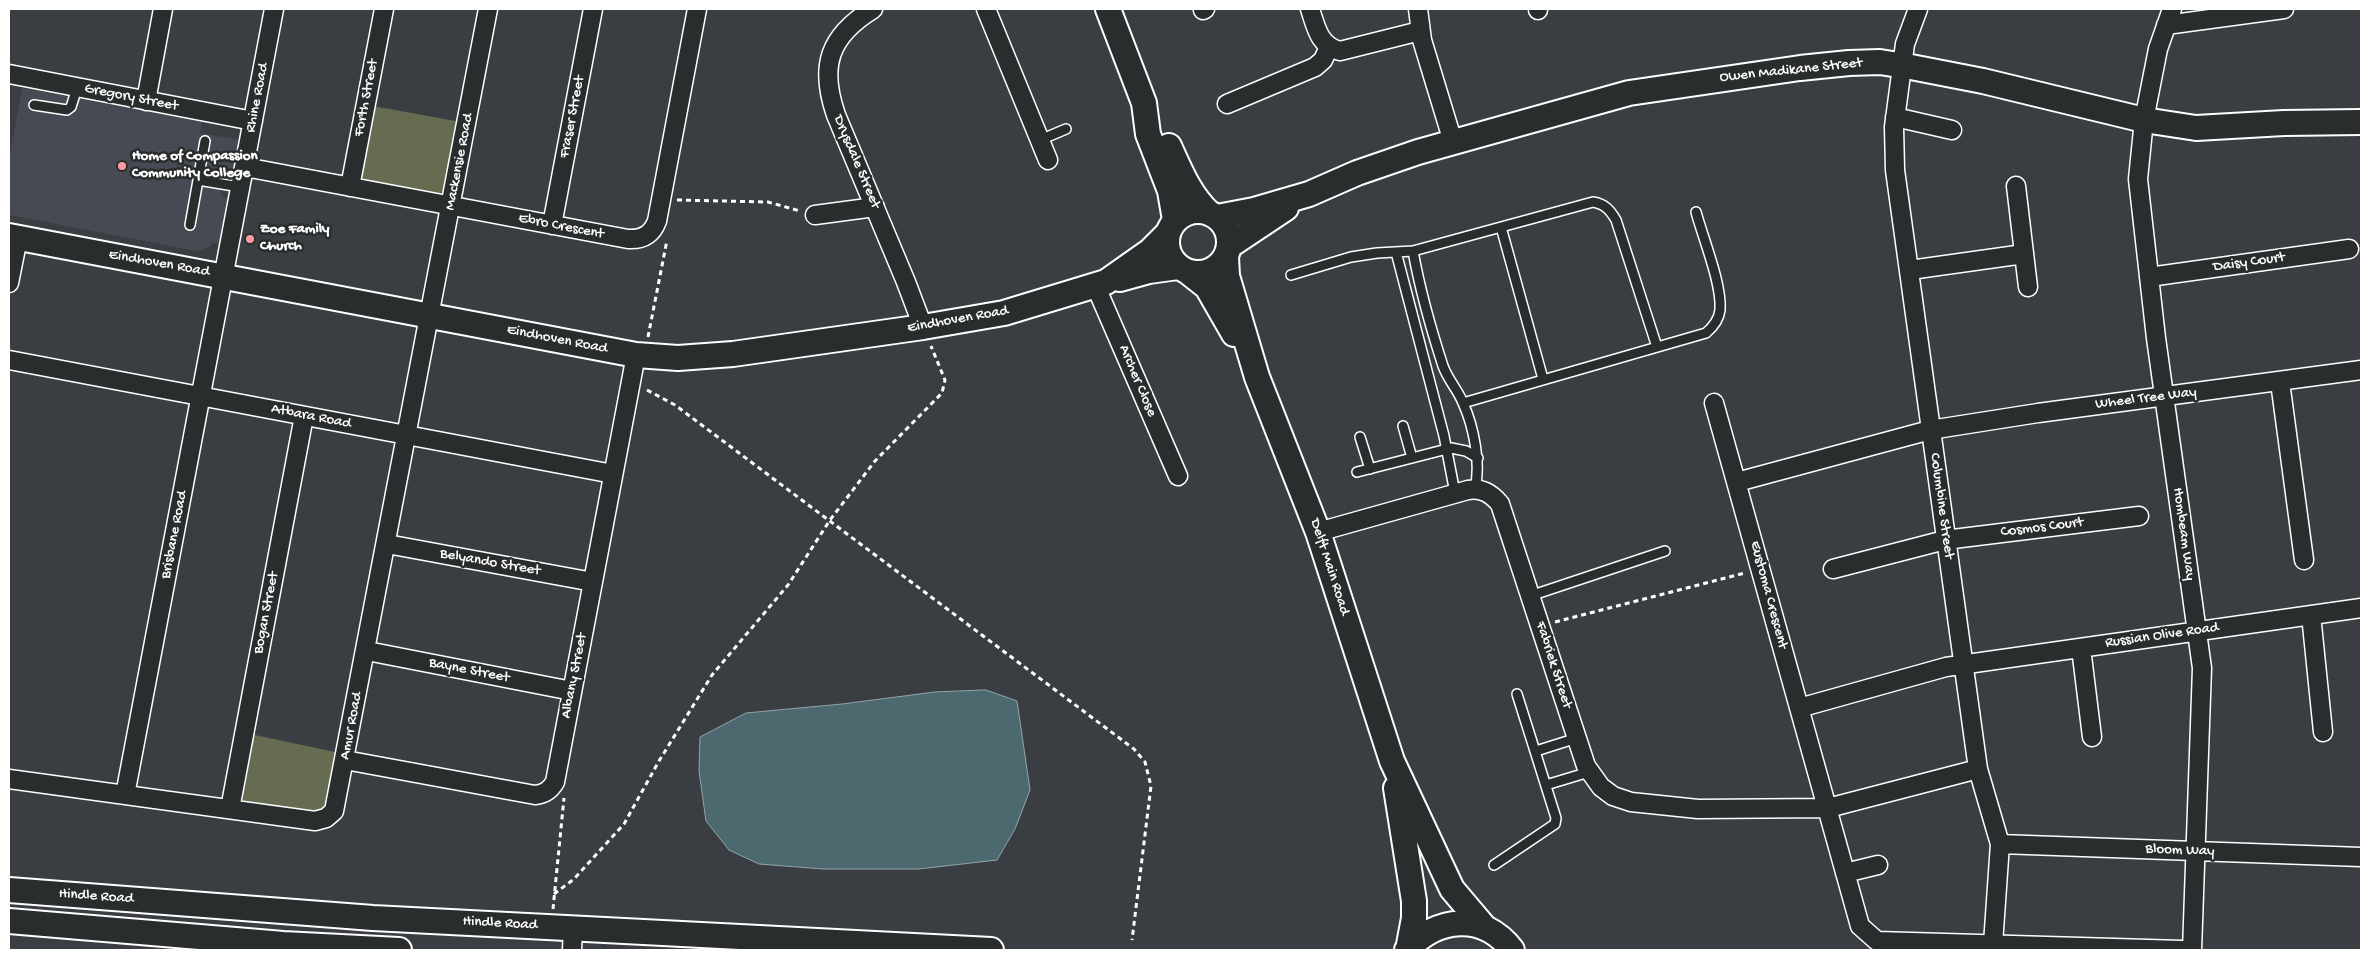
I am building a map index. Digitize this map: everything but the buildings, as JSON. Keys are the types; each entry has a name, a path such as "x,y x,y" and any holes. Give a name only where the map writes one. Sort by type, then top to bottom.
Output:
{"street":[{"path":"146,101 163,9"},
{"name":"Rhine Road","path":"223,275 274,9"},
{"name":"Forth Street","path":"350,187 384,9"},
{"name":"Mackensie Road","path":"431,316 488,9"},
{"name":"Fraser Street","path":"552,225 593,9"},
{"name":"Ebro Crescent","path":"245,166 628,239 641,238 654,227 661,200 697,9"},
{"name":"Drysdale Street","path":"873,9 855,20 841,34 834,46 828,73 828,88 836,115 923,327"},
{"path":"986,9 1048,160"},
{"path":"1108,9 1144,104 1148,134 1170,191 1171,227 1168,252 1183,269 1199,274 1210,271 1219,266 1227,251 1226,230 1213,215 1197,202 1186,185 1161,129 1144,104"},
{"path":"1310,9 1319,37 1329,47 1346,51 1420,31"},
{"path":"1418,9 1420,31 1453,142"},
{"name":"Columbine Street","path":"1918,9 1905,44 1895,117 1895,170 1978,769 2000,844 1992,944"},
{"path":"2169,17 2284,9"},
{"name":"Hombeam Way","path":"2169,17 2158,50 2144,120 2138,179 2164,397 2202,668 2192,950"},
{"path":"1227,104 1315,67 1323,60 1329,47"},
{"name":"Owen Madikane Street","path":"1213,215 1246,212 1309,194 1382,163 1629,93 1800,68 1880,62 1983,81 2144,120 2212,129 2284,122 2361,122"},
{"name":"Gregory Street","path":"9,74 253,121"},
{"name":"Owen Madikane Street","path":"2284,122 2361,106"},
{"path":"1895,117 1952,130"},
{"path":"2016,186 2028,287"},
{"name":"Owen Madikane Street","path":"1227,251 1309,194"},
{"path":"815,216 875,207"},
{"path":"1171,227 1191,212 1213,215"},
{"name":"Eindhoven Road","path":"1101,284 1150,251 1171,227"},
{"path":"9,283 13,237"},
{"name":"Eindhoven Road","path":"13,237 223,275 636,355 703,357 923,327 1004,313 1150,271 1183,269"},
{"name":"Daisy Court","path":"2149,277 2349,249"},
{"name":"Delft Main Road","path":"1227,251 1227,276 1258,377 1318,532 1392,761 1452,889 1485,928"},
{"path":"1910,270 2024,254"},
{"name":"Delft Main Road","path":"1183,269 1207,287 1258,377"},
{"name":"Brisbane Road","path":"125,795 223,275"},
{"name":"Archer Close","path":"1101,284 1178,476"},
{"name":"Amur Road","path":"9,778 314,821 326,818 337,806 431,316"},
{"name":"Albany Street","path":"346,760 535,795 547,792 555,782 636,355"},
{"name":"Atbara Road","path":"9,360 613,474"},
{"name":"Wheel Tree Way","path":"1930,430 2038,413 2361,370"},
{"path":"2280,382 2304,560"},
{"name":"Eustoma Crescent","path":"1714,403 1860,926 1877,941 2182,950"},
{"name":"Bogan Street","path":"230,809 304,416"},
{"path":"1737,482 1930,430"},
{"path":"1318,532 1475,489"},
{"name":"Fabriek Street","path":"1475,489 1488,492 1500,504 1589,772 1607,792 1631,802 1698,808 1828,808 1978,769"},
{"name":"Cosmos Court","path":"1833,569 1945,540 2139,516"},
{"name":"Belyando Street","path":"387,544 593,582"},
{"name":"Russian Olive Road","path":"1963,664 2361,608"},
{"path":"2311,615 2323,732"},
{"path":"2081,648 2092,737"},
{"name":"Bayne Street","path":"367,651 572,691"},
{"path":"1799,708 1946,667 1963,664"},
{"name":"Delft Main Road","path":"1392,761 1414,901 1414,918 1407,950"},
{"name":"Bloom Way","path":"2000,844 2361,857"},
{"path":"1845,873 1878,865"},
{"name":"Hindle Road","path":"9,890 364,917 572,939 991,950"},
{"name":"Hindle Road","path":"9,921 283,944 399,950"},
{"path":"1407,950 1427,933 1451,924 1469,924 1485,928 1512,948"}],"lane":[{"path":"34,105 68,110 72,107 77,88"},
{"path":"1040,140 1066,129"},
{"path":"190,224 205,141"},
{"path":"198,180 240,187"},
{"path":"1291,275 1351,257 1414,251 1593,202 1602,203 1616,220 1657,347"},
{"path":"1463,403 1706,333 1714,325 1720,312 1719,294 1696,212"},
{"path":"1501,227 1543,379"},
{"path":"1414,251 1418,278 1443,366 1463,403 1478,458 1475,489"},
{"path":"1396,252 1446,449 1455,493"},
{"path":"1403,426 1412,458"},
{"path":"1360,437 1370,469"},
{"path":"1357,472 1446,449 1462,449 1478,458"},
{"path":"1530,596 1665,551"},
{"path":"1494,865 1555,824 1556,818 1517,694"},
{"path":"1536,751 1577,738"},
{"path":"1546,785 1589,772"}],"path":[{"path":"661,200 768,202 815,216"},
{"path":"554,894 574,880 624,824 659,761 712,675 788,585 830,520 875,460 942,393 945,380 923,327"},
{"path":"631,381 675,405 1134,749 1146,762 1151,786 1132,940"},
{"path":"1540,627 1760,569"},
{"path":"553,910 564,797"}],"shaded area":[{"name":"Home of Compassion Community College","path":"22,88 202,122 200,133 240,140 234,173 224,174 221,195 227,199 228,204 220,244 212,243 211,246 197,251 9,215 9,159"}],"green space":[{"path":"373,106 461,122 446,190 437,195 365,181 360,172"},
{"path":"250,734 340,753 330,805 320,814 245,803 241,797"}],"water":[{"path":"986,690 1017,701 1030,790 1015,829 997,860 919,869 823,869 759,864 729,850 706,821 699,771 700,737 746,713 842,704 935,692"}],"place":[{"name":"Home of Compassion Community College","path":"122,166"},
{"name":"Zoe Family Church","path":"250,239"}]}
